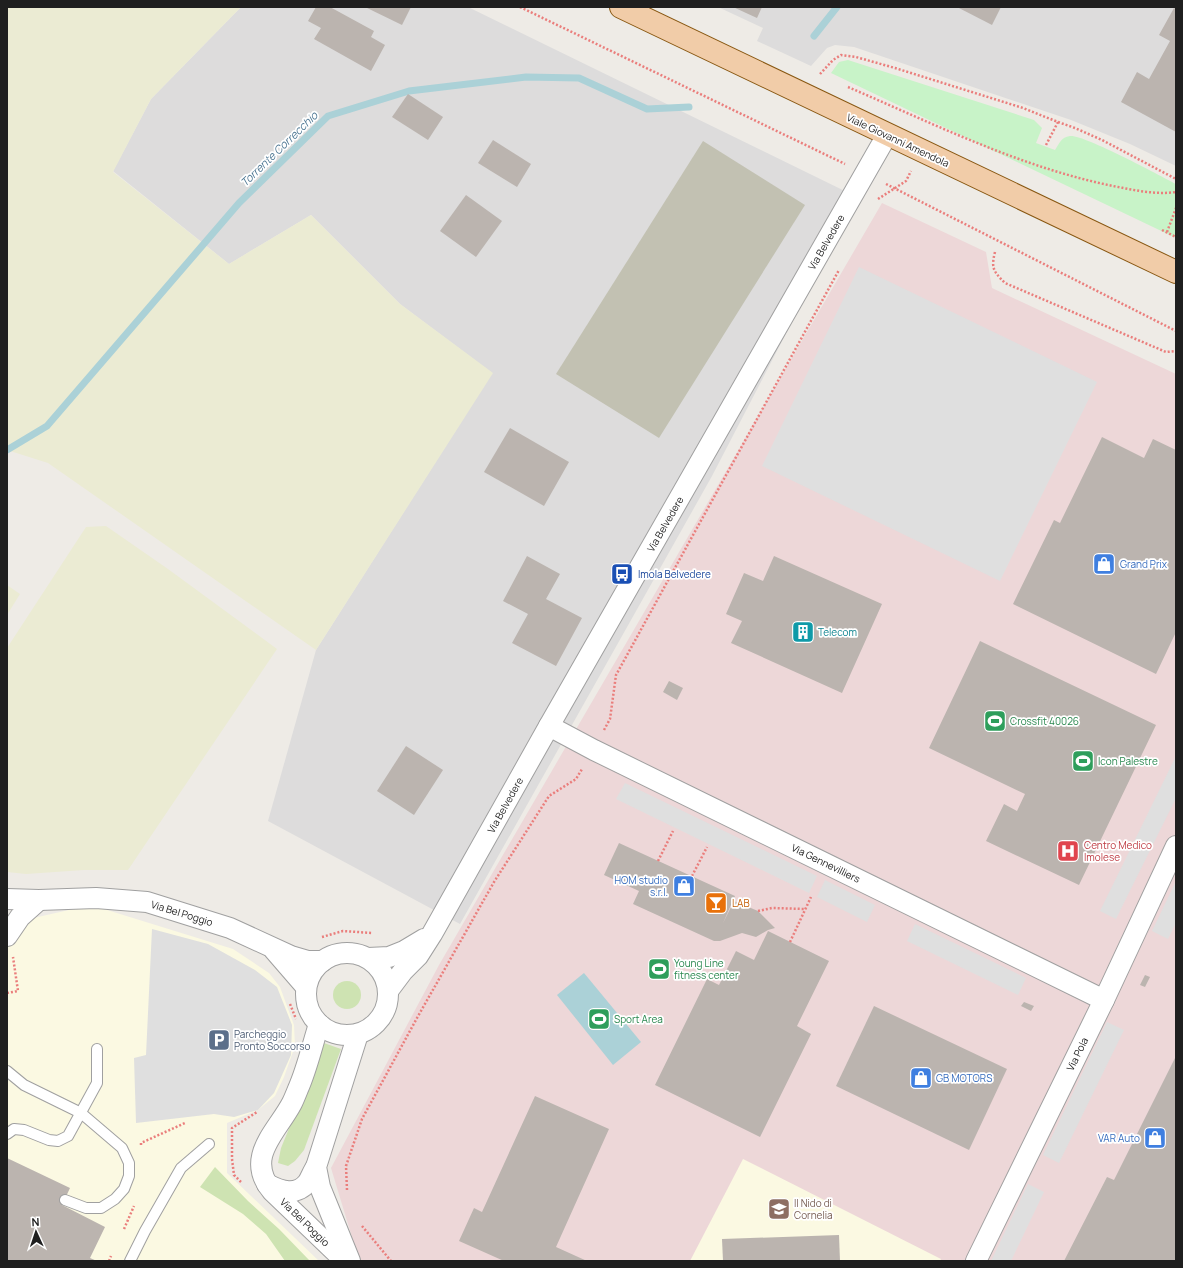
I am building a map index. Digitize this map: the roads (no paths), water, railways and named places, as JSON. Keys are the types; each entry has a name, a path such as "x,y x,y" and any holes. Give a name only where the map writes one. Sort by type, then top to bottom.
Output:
{"main road":[{"name":"Viale Giovanni Amendola","path":"621,7 1176,272"}],"street":[{"name":"Via Belvedere","path":"388,991 403,971 418,956 432,934 549,726 887,135"},
{"name":"Via Gennevilliers","path":"549,726 594,750 1104,1000"},
{"name":"Via Pola","path":"976,1261 1104,1000 1176,846"},
{"name":"Via Bel Poggio","path":"7,899 39,900 96,898 147,902 230,928 291,956 308,960 323,961"},
{"path":"7,936 20,917 39,900"},
{"name":"Via Belvedere","path":"368,958 389,957 417,944 432,934"},
{"name":"Via Bel Poggio","path":"273,948 306,987"},
{"name":"Via Bel Poggio","path":"306,987 309,977 315,968 333,955 345,953 357,954 368,958"},
{"path":"306,987 306,1001 310,1014 319,1024 330,1032 344,1036 358,1034 371,1028 381,1018 387,1005 388,991 385,978 378,967 368,958"},
{"path":"265,1183 260,1168 263,1154 269,1137 291,1104 302,1081 319,1024"},
{"name":"Via Bel Poggio","path":"265,1183 280,1190 294,1191 300,1189 308,1181 316,1167 358,1034"},
{"name":"Via Bel Poggio","path":"316,1167 320,1187 350,1261"},
{"name":"Via Bel Poggio","path":"265,1183 345,1261"}],"lane":[{"path":"7,1134 14,1129 24,1130 49,1140 58,1141 68,1136 97,1083 97,1049"},
{"path":"7,1070 24,1085 81,1113 122,1148 129,1163 130,1176 124,1189 115,1199 101,1208 86,1208 65,1200"},
{"path":"130,1261 145,1231 181,1168 209,1144"}],"water":[{"name":"Sport Area","path":"584,973 641,1042 613,1065 557,995"}],"waterway":[{"name":"Torrente Correcchio","path":"814,36 837,7"},
{"name":"Torrente Correcchio","path":"7,450 47,426 239,203 328,116 409,91 526,77 579,78 647,109 689,107"}],"place":[{"name":"Grand Prix","path":"1104,564"},
{"name":"Imola Belvedere","path":"622,574"},
{"name":"Telecom","path":"803,632"},
{"name":"Crossfit 40026","path":"995,721"},
{"name":"Icon Palestre","path":"1083,761"},
{"name":"Centro Medico Imolese","path":"1068,851"},
{"name":"HOM studio s.r.l.","path":"684,886"},
{"name":"LAB","path":"716,903"},
{"name":"Young Line fitness center","path":"659,969"},
{"name":"Sport Area","path":"599,1019"},
{"name":"Parcheggio Pronto Soccorso","path":"219,1040"},
{"name":"GB MOTORS","path":"921,1078"},
{"name":"VAR Auto","path":"1155,1138"},
{"name":"Il Nido di Cornelia","path":"779,1209"}]}
